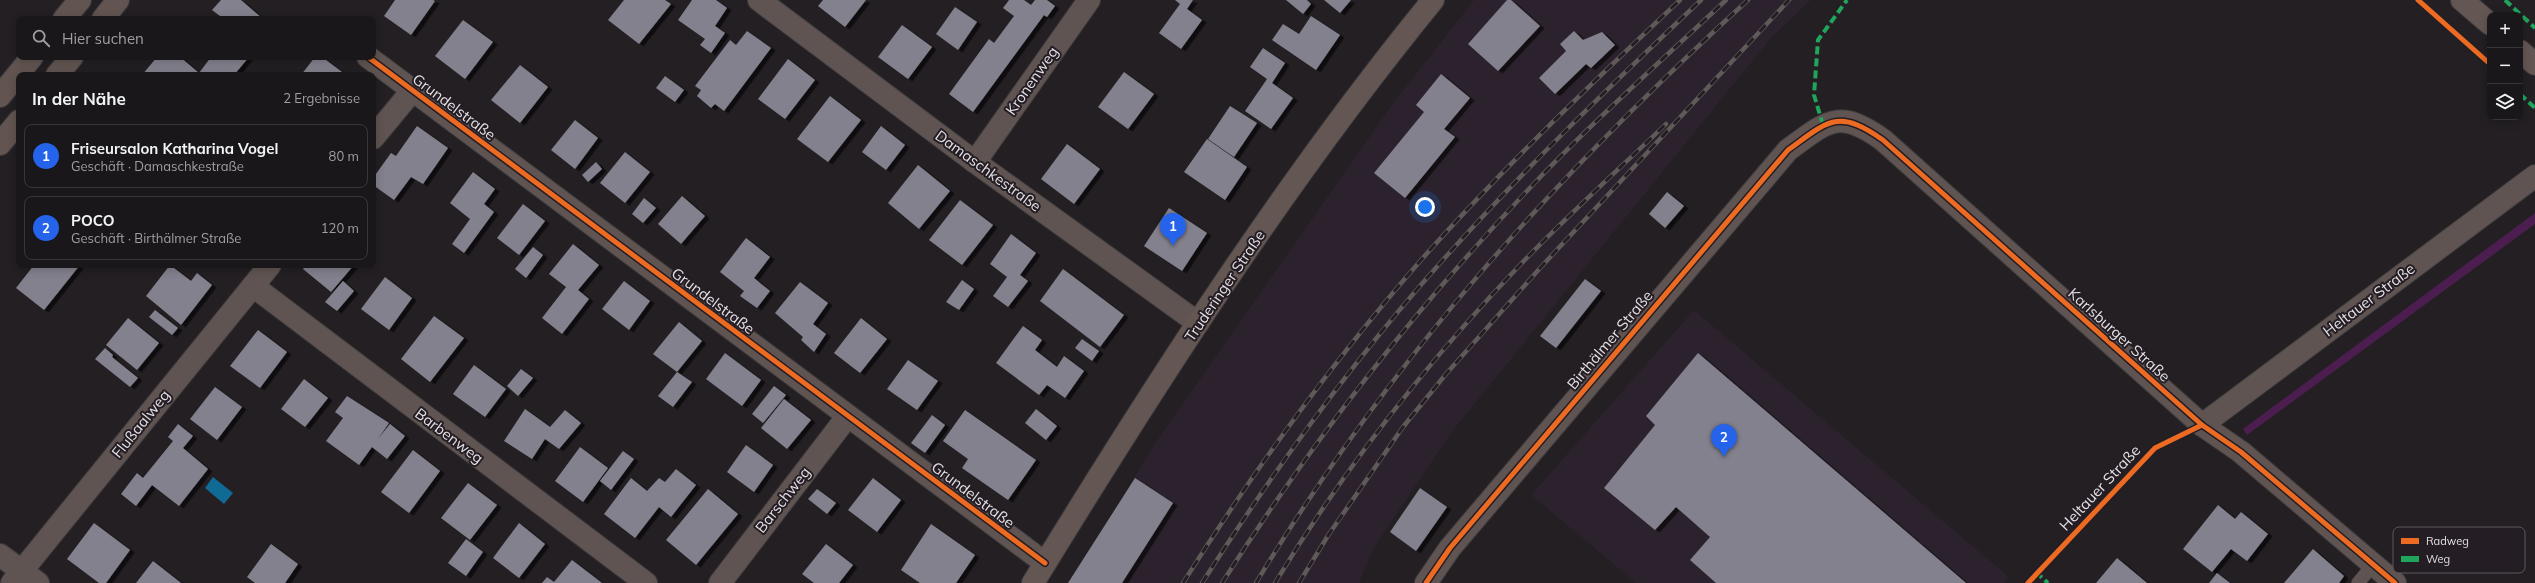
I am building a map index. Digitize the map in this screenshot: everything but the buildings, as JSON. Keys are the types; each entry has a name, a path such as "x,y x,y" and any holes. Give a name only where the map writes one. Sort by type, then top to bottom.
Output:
{"main road":[{"path":"67,16 80,0"},
{"path":"105,16 118,0"},
{"path":"20,72 30,60"},
{"path":"60,72 70,60"},
{"path":"0,96 16,76"},
{"path":"0,144 16,125"}],"street":[{"name":"Damaschkestraße","path":"759,0 975,162 1198,323"},
{"name":"Kronenweg","path":"975,162 1089,0"},
{"name":"Truderinger Straße","path":"1033,583 1198,323 1311,160 1373,75 1433,0"},
{"path":"2462,0 2487,21"},
{"path":"2523,54 2535,64"},
{"name":"Grundelstraße","path":"372,60 847,417 1045,563"},
{"path":"376,134 412,91"},
{"name":"Karlsburger Straße","path":"1823,125 1845,121 1863,126 1883,140 2202,425 2241,452 2381,576"},
{"name":"Birthälmer Straße","path":"1426,583 1450,548 1782,156 1823,125"},
{"name":"Heltauer Straße","path":"2202,425 2535,176"},
{"name":"Flußaalweg","path":"24,579 268,268"},
{"name":"Barbenweg","path":"253,286 646,583"},
{"name":"Barschweg","path":"720,583 847,417"},
{"path":"0,555 24,579"}],"lane":[{"path":"2358,583 2381,576"}],"shaded area":[{"path":"1474,0 1811,0 1771,38 1451,433 1373,549 1359,583 1070,583 1156,442 1391,106"},
{"path":"2535,213 2535,224 2247,435 2243,429"},
{"path":"1694,310 2009,577 2004,583 1636,583 1531,495"}],"water":[{"path":"213,477 233,493 224,504 205,488"}],"railway":[{"path":"1183,583 1239,497 1299,412 1395,290 1459,218 1520,154 1680,0"},
{"path":"1202,583 1257,499 1286,458 1346,377 1409,299 1473,227 1537,160 1701,0"},
{"path":"1222,583 1256,531 1327,429 1403,331 1443,284 1551,166 1726,0"},
{"path":"1256,583 1308,501 1363,422 1420,346 1480,273 1543,202 1609,134 1677,66 1748,0"},
{"path":"1299,583 1329,534 1403,427 1446,374 1541,267 1789,0"},
{"path":"1275,583 1329,499 1358,458 1388,418 1452,340 1519,266 1573,212 1666,124"}],"marked path":[{"path":"1823,125 1814,95 1818,40 1847,0"},
{"path":"2505,0 2535,28"},
{"path":"2523,97 2535,108"},
{"path":"2036,572 2048,583"}],"cycle path":[{"path":"2418,0 2487,61"},
{"path":"372,60 1045,563"},
{"path":"1426,583 1450,548 1788,150 1824,126 1834,122 1844,121 1868,130 1883,140 2202,425 2241,452 2395,583"},
{"path":"2028,583 2155,448 2202,425"}],"place":[{"name":"Friseursalon Katharina Vogel","path":"1173,246"},
{"name":"POCO","path":"1724,457"}]}
